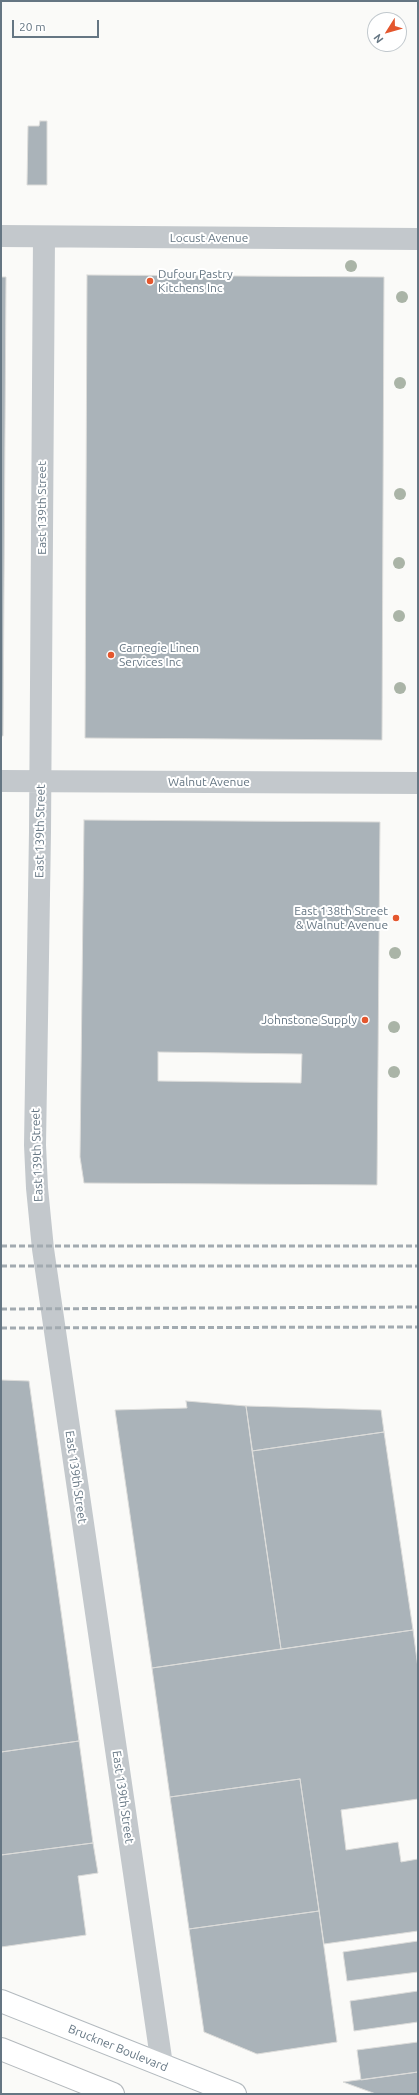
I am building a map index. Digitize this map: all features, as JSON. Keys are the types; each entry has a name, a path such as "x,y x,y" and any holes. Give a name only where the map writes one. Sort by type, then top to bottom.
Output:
{"main road":[{"name":"Bruckner Boulevard","path":"1,2001 235,2094"},
{"path":"1,2049 113,2094"}],"street":[{"name":"Locust Avenue","path":"1,236 418,239"},
{"name":"East 139th Street","path":"44,237 40,781 35,1145 36,1188 44,1257 162,2065"},
{"name":"Walnut Avenue","path":"1,781 418,783"}],"building":[{"path":"40,121 47,121 47,185 27,185 28,126 39,126"},
{"path":"87,275 384,277 382,740 85,738"},
{"path":"1,277 6,277 3,736 1,736"},
{"path":"84,820 380,822 377,1185 84,1183 80,1157","holes":["158,1052 302,1054 301,1083 158,1081"]},
{"path":"1,1380 29,1381 79,1741 1,1752"},
{"path":"186,1401 246,1406 281,1649 152,1668 115,1410 187,1408"},
{"path":"246,1406 381,1410 384,1432 252,1451"},
{"path":"384,1432 413,1630 281,1649 252,1451"},
{"path":"413,1630 418,1668 418,1799 341,1810 346,1850 398,1842 401,1862 418,1859 418,1931 324,1944 300,1779 170,1797 152,1668"},
{"path":"79,1741 93,1843 1,1855 1,1752"},
{"path":"300,1779 319,1911 189,1929 170,1797"},
{"path":"93,1843 98,1873 78,1876 86,1935 1,1947 1,1855"},
{"path":"319,1911 337,2042 257,2054 204,2032 189,1929"},
{"path":"418,1941 418,1972 347,1981 343,1952"},
{"path":"418,1991 418,2022 354,2031 350,2001"},
{"path":"418,2042 418,2072 361,2080 357,2050"},
{"path":"418,2072 418,2094 376,2094 343,2082"}],"railway":[{"path":"1,1246 418,1246"},
{"path":"1,1266 418,1266"},
{"path":"1,1309 418,1307"},
{"path":"1,1328 418,1327"}],"place":[{"name":"Dufour Pastry Kitchens Inc","path":"150,281"},
{"name":"Carnegie Linen Services Inc","path":"111,655"},
{"name":"East 138th Street & Walnut Avenue","path":"396,918"},
{"name":"Johnstone Supply","path":"365,1020"}]}
